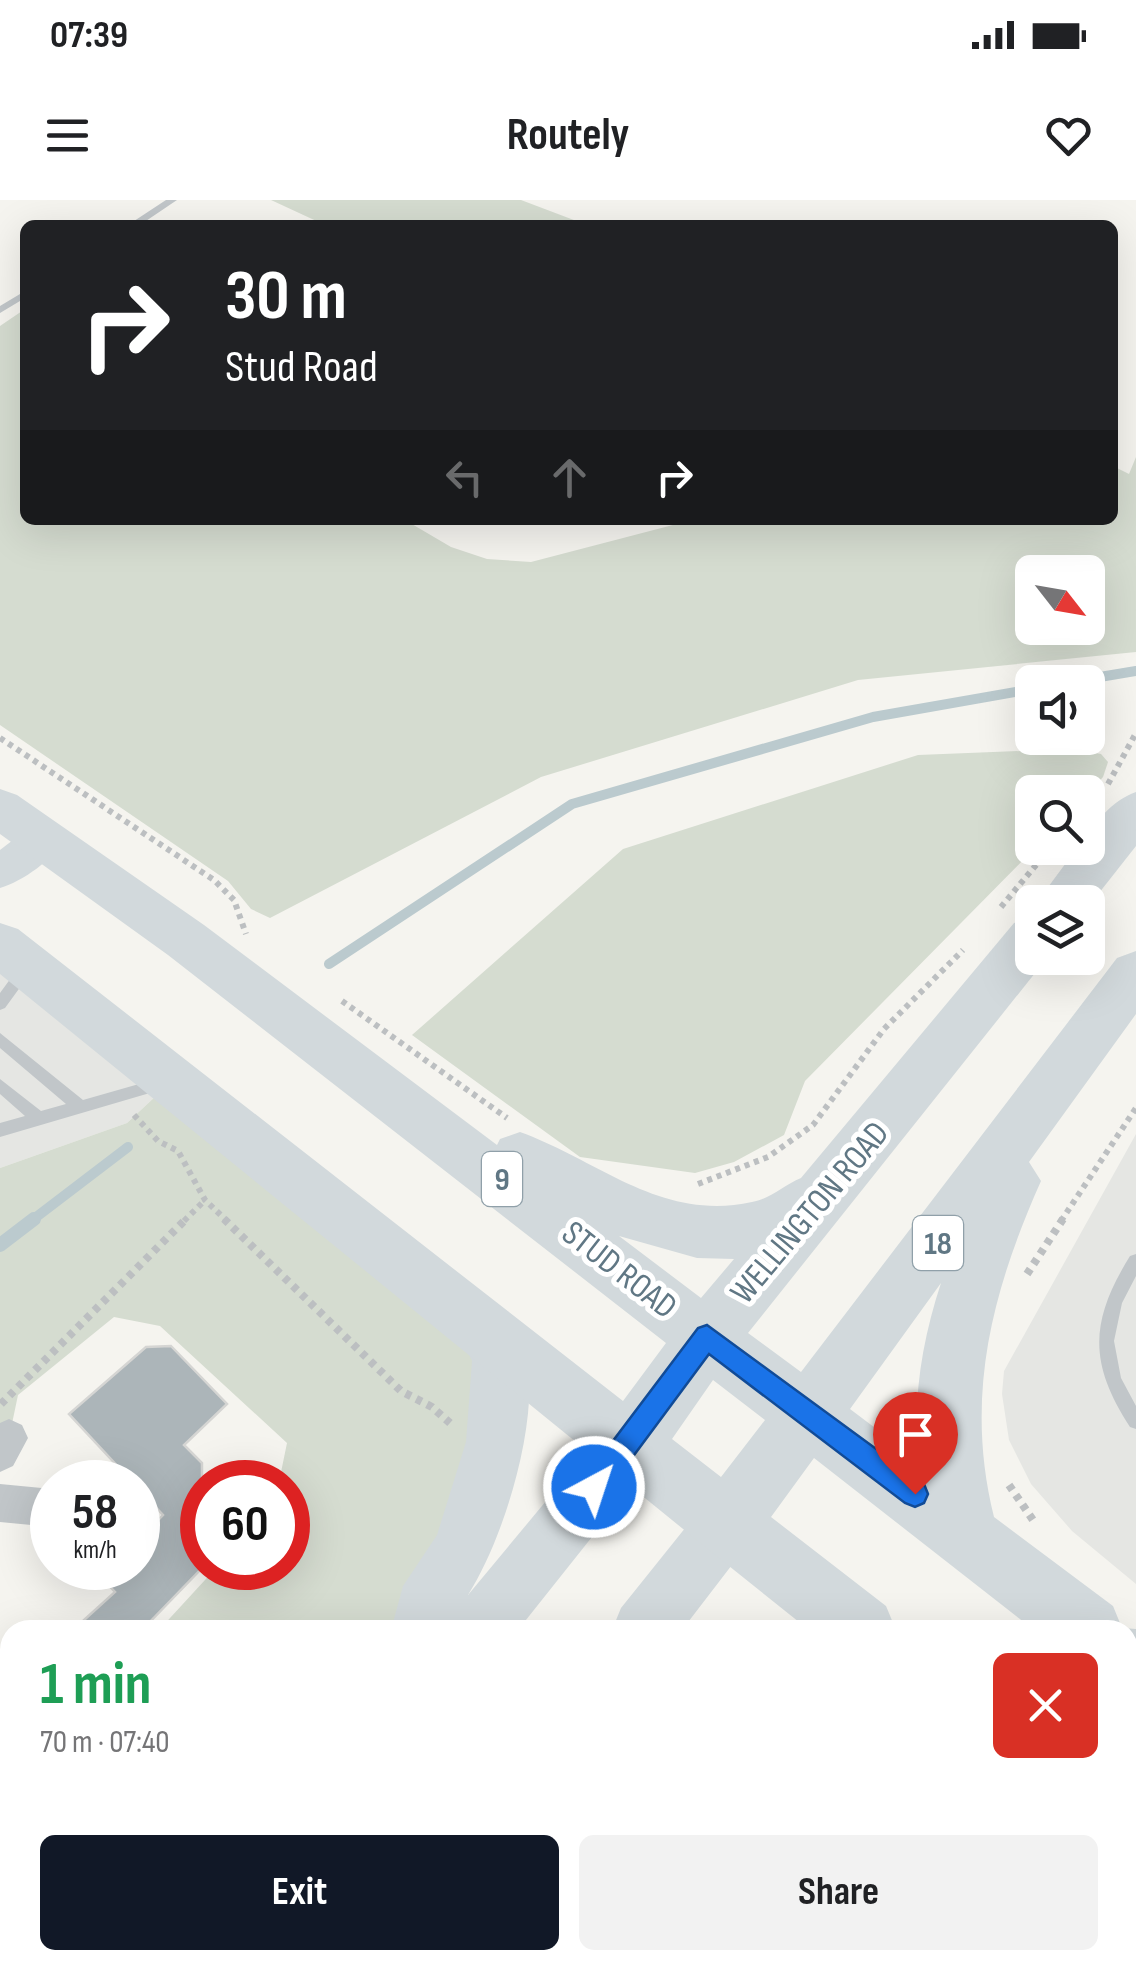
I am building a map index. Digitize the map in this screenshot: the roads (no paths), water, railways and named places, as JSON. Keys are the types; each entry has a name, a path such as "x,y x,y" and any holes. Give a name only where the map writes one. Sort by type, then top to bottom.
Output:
{"highway":[{"path":"1072,885 1119,803"},
{"name":"STUD ROAD","path":"0,808 318,1011 707,1337 1076,1620"},
{"name":"WELLINGTON ROAD","path":"630,1444 707,1337 831,1187 1014,926"},
{"path":"9,971 173,1080 849,1620"},
{"name":"18","path":"727,1523 1136,973"},
{"path":"318,1011 544,1174 610,1205 689,1200 750,1231 783,1219 831,1187"},
{"path":"965,1533 948,1462 946,1433 955,1327 990,1226 1064,1070"}],"main road":[{"path":"0,872 44,838"},
{"path":"423,1620 424,1608 462,1550 483,1493 495,1442 500,1360 486,1330"},
{"name":"WELLINGTON ROAD","path":"487,1620 630,1444"},
{"path":"652,1620 727,1523"}],"street":[{"path":"0,1503 30,1506"}],"lane":[{"path":"141,220 172,200"},
{"path":"0,1039 78,1105"},
{"path":"0,1130 173,1080"},
{"path":"0,1085 39,1118"},
{"path":"1136,1262 1110,1304 1104,1338 1115,1380 1136,1421"}],"waterway":[{"path":"1105,676 1136,671"},
{"path":"329,964 572,804 873,717 1015,692"},
{"path":"31,1221 128,1147"},
{"path":"0,1245 34,1219"}]}
